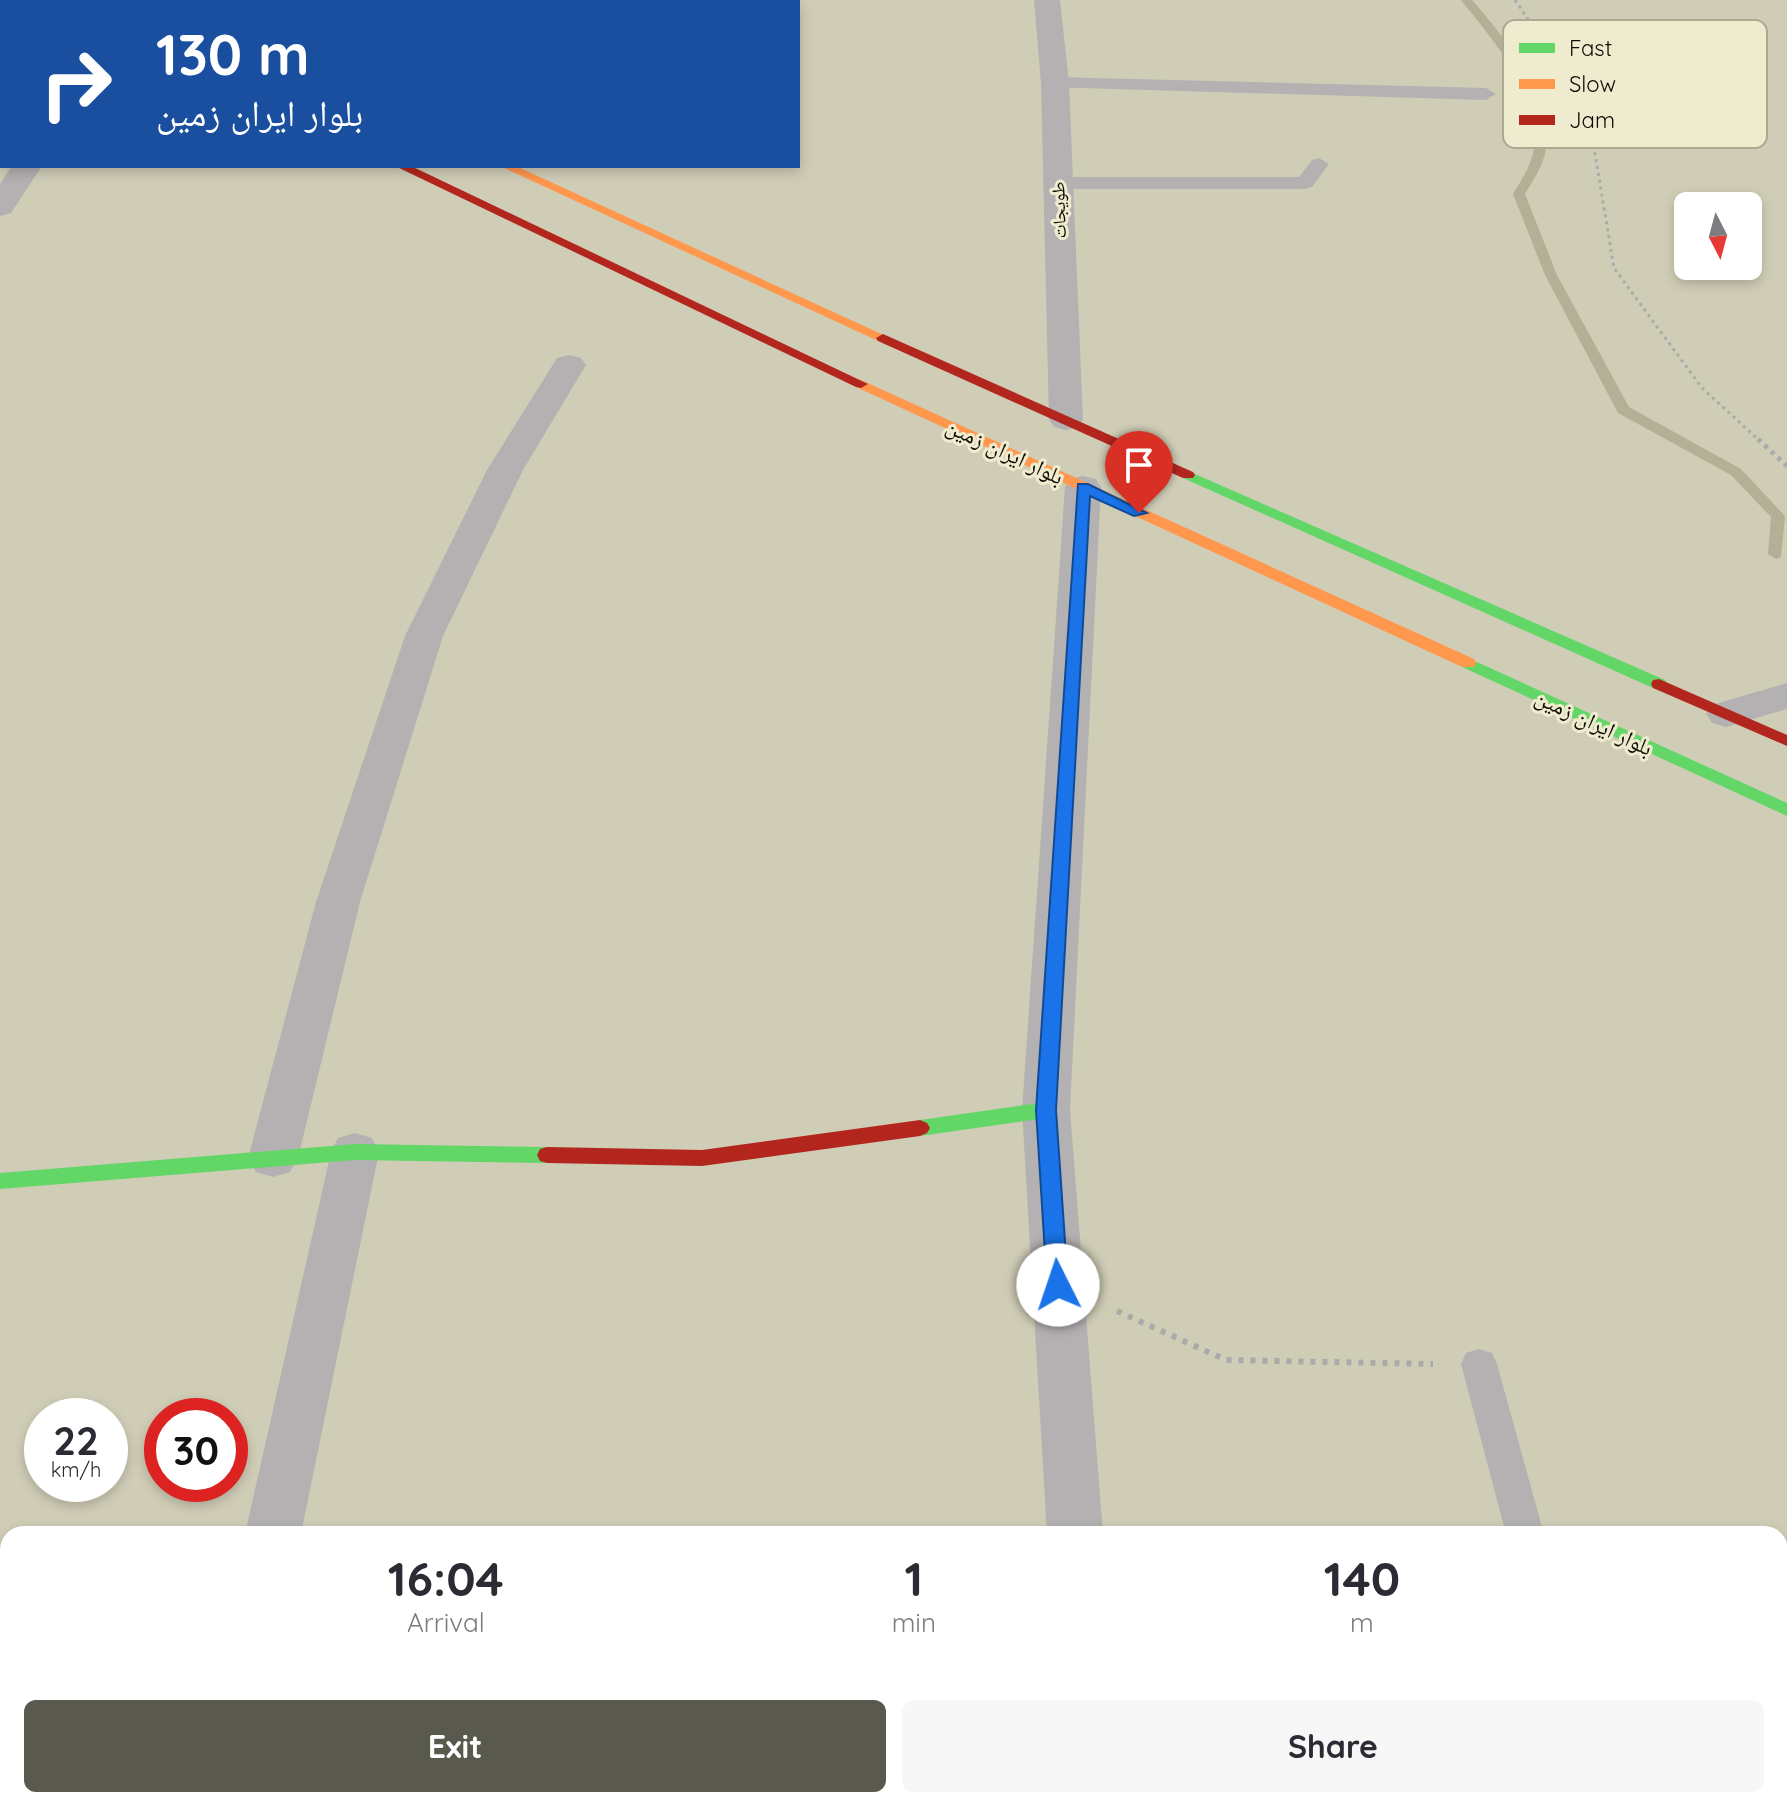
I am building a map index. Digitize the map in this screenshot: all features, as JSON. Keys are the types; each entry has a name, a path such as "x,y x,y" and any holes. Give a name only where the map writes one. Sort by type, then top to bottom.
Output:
{"main road":[{"name":"بلوار ایران زمین","path":"405,168 672,297 1787,810"},
{"path":"510,168 1787,741"},
{"path":"0,1181 355,1152 702,1158 1046,1110"}],"street":[{"name":"طویجات","path":"1047,0 1055,83 1066,420"},
{"path":"0,207 26,168"},
{"path":"273,1158 338,902 424,636 505,470 569,365"},
{"path":"1074,1526 1046,1110 1083,487"},
{"path":"1726,714 1787,696"},
{"path":"275,1526 355,1152"}],"lane":[{"path":"1055,83 1486,94"},
{"path":"1059,183 1305,183 1319,164"},
{"path":"1479,1364 1523,1526"}],"path":[{"path":"1515,0 1529,20"},
{"path":"1594,148 1614,268 1702,388 1787,466"},
{"path":"1058,1285 1226,1360 1479,1364"}],"shaded area":[{"path":"800,0 1787,0 1787,1526 0,1526 0,168 800,168"}],"waterway":[{"path":"1466,0 1503,47"},
{"path":"1540,148 1535,167 1519,194 1551,275 1623,410 1736,472 1778,516 1776,554"}],"traffic: fast":[{"path":"1188,475 1659,684"},
{"path":"1468,663 1787,810"},
{"path":"920,1128 1046,1110"},
{"path":"0,1181 355,1152 547,1155"}],"traffic: slow":[{"path":"510,168 883,338"},
{"path":"861,384 1468,663"}],"traffic: jam":[{"path":"405,168 861,384"},
{"path":"883,338 1188,475"},
{"path":"1659,684 1787,741"},
{"path":"547,1155 702,1158 920,1128"}],"route":[{"path":"1058,1285 1046,1110 1083,487 1139,513"}]}
